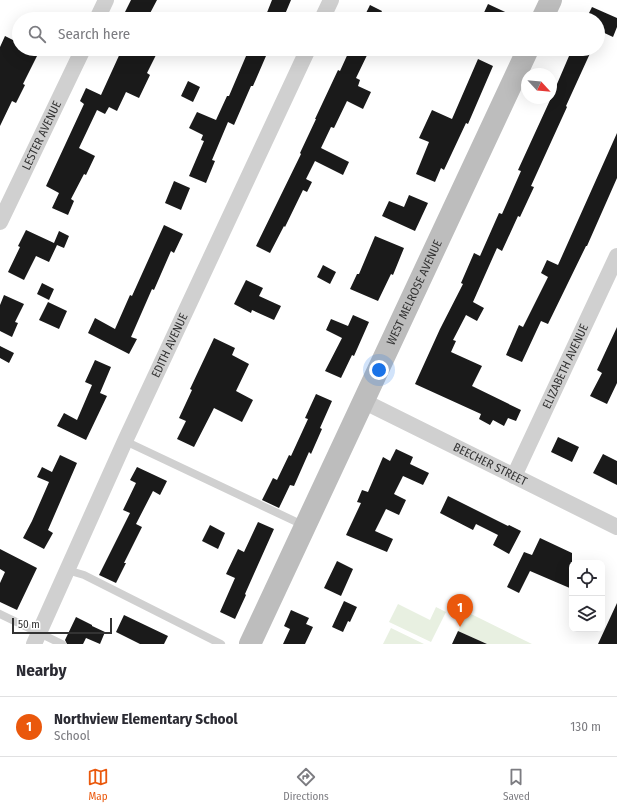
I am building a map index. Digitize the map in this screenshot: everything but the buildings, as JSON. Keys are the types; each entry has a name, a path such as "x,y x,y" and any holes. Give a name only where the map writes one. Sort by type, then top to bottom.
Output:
{"street":[{"path":"100,12 106,0"},
{"path":"325,12 331,0"},
{"path":"545,12 551,0"},
{"name":"LESTER AVENUE","path":"0,222 80,56"},
{"name":"EDITH AVENUE","path":"37,638 125,441 305,56"},
{"name":"WEST MELROSE AVENUE","path":"250,644 525,56"},
{"name":"ELIZABETH AVENUE","path":"514,476 617,256"},
{"name":"BEECHER STREET","path":"364,401 617,527"}],"lane":[{"path":"125,441 304,526"},
{"path":"68,570 84,576 221,644"},
{"path":"0,614 37,638 62,644"}],"green space":[{"path":"398,604 430,620 436,607 446,612 431,642 389,622"},
{"path":"467,612 532,644 487,644 458,631"},
{"path":"391,628 424,644 383,644"}],"place":[{"name":"Northview Elementary School","path":"460,627"}]}
